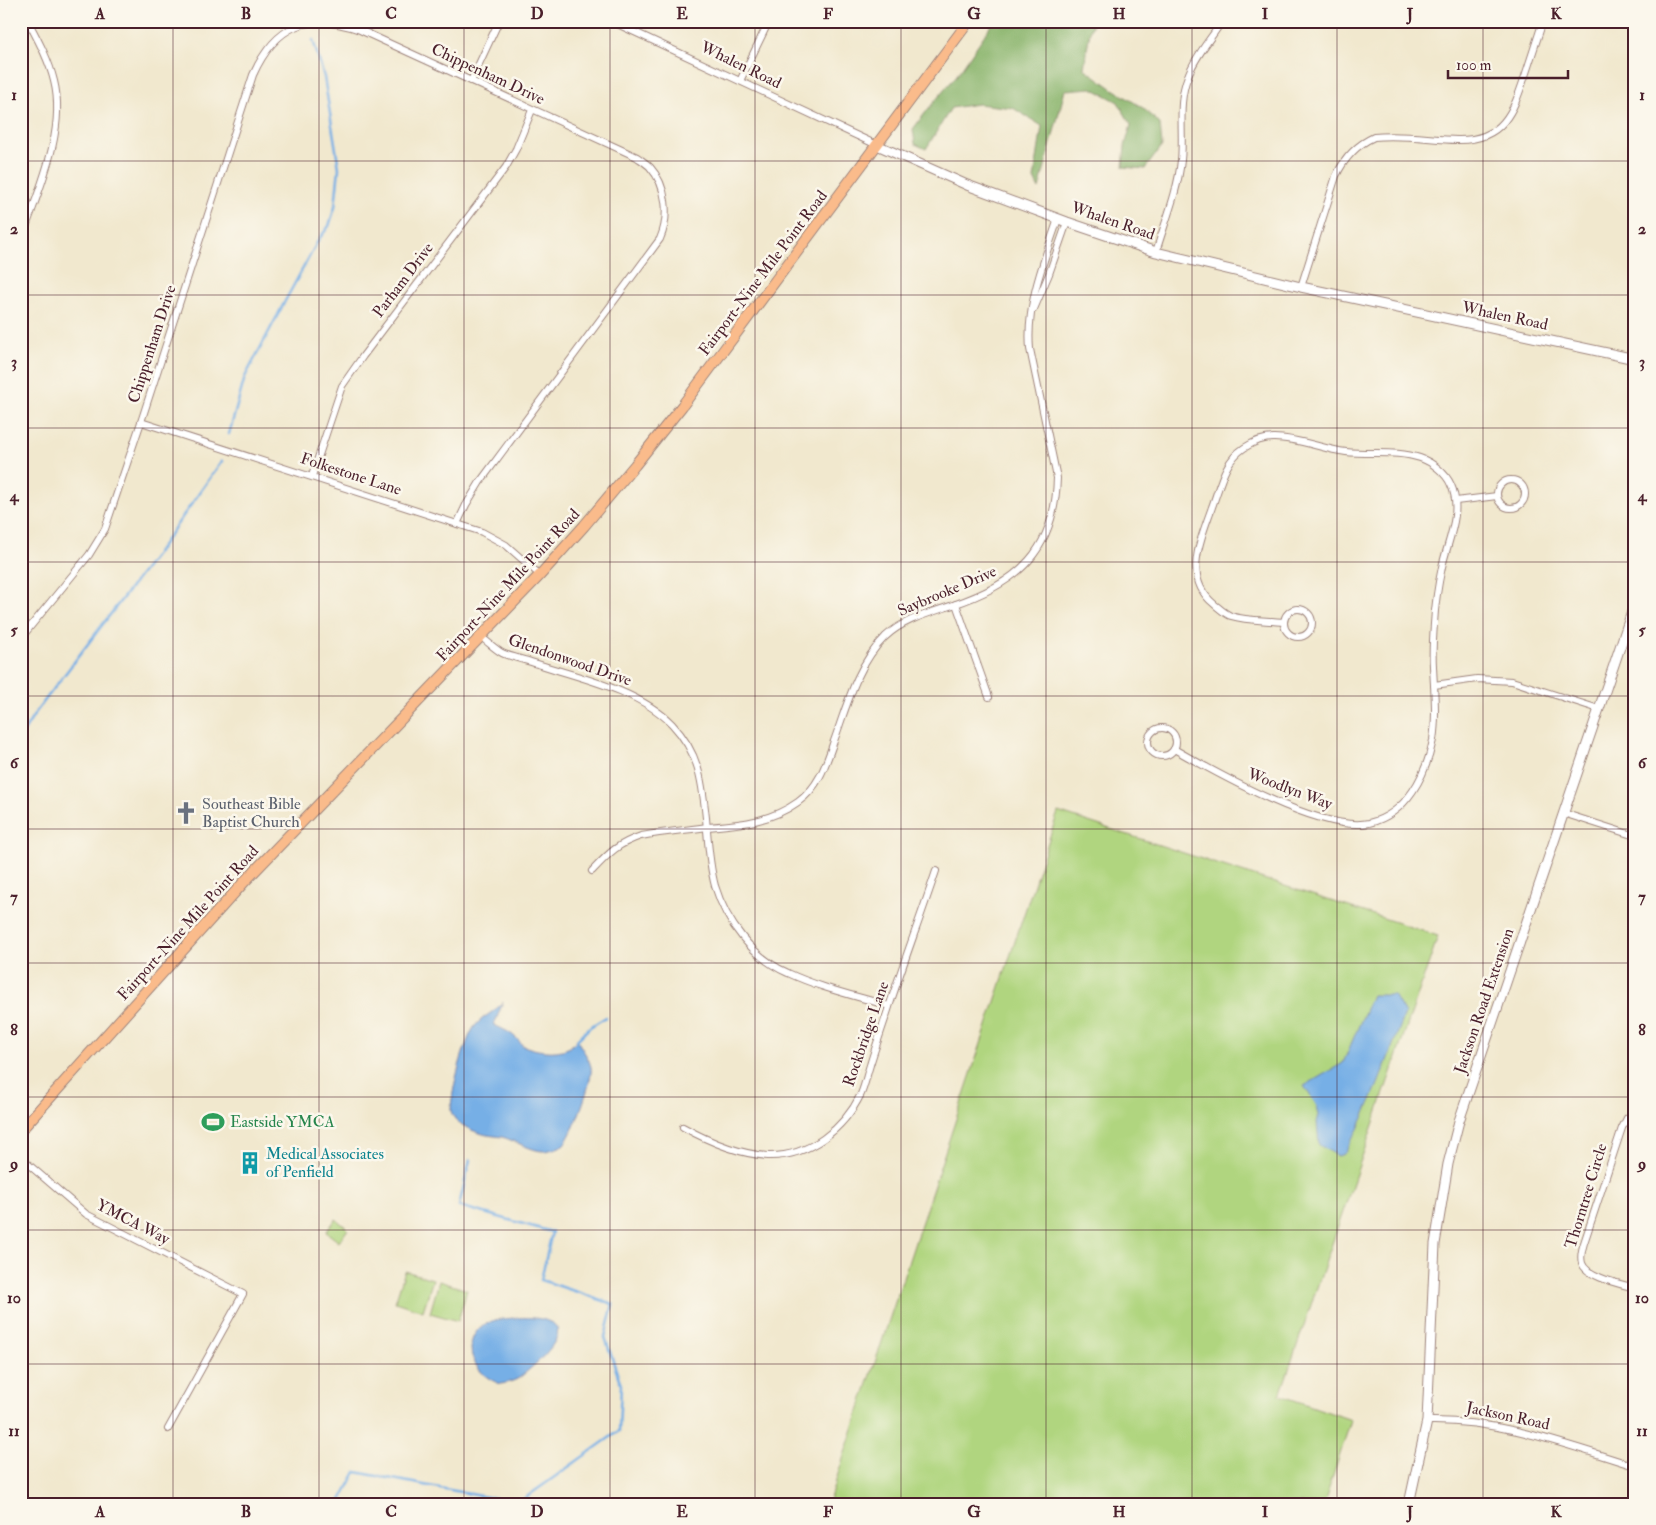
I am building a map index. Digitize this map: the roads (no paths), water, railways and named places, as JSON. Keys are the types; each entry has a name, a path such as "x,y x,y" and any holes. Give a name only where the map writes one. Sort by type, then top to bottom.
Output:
{"main road":[{"name":"Fairport-Nine Mile Point Road","path":"21,1130 244,881 540,576 622,481 682,406 969,21"}],"street":[{"path":"21,240 52,148 57,128 58,113 54,82 49,66 28,21"},
{"name":"Chippenham Drive","path":"21,638 89,555 99,540 110,514 141,422 252,75 264,52 272,43 290,29 301,24 329,21 360,30 637,157 650,168 662,188 666,222 660,238 480,482 457,524"},
{"path":"472,81 499,21"},
{"name":"Whalen Road","path":"611,21 967,185 1156,252 1301,287 1635,359"},
{"path":"740,81 769,21"},
{"path":"1156,252 1175,191 1180,167 1182,108 1186,82 1194,63 1222,21"},
{"path":"1301,287 1336,176 1352,151 1374,137 1459,140 1481,137 1494,130 1506,120 1516,104 1543,21"},
{"name":"Parham Drive","path":"312,476 342,386 506,167 532,110"},
{"path":"1635,155 1631,175 1635,183"},
{"name":"Saybrooke Drive","path":"592,871 608,853 625,841 641,836 748,823 766,819 800,801 813,788 823,772 858,674 885,637 910,621 995,588 1012,578 1025,566 1046,534 1053,516 1056,498 1057,478 1030,349 1029,332 1030,319 1049,274 1062,220"},
{"name":"Folkestone Lane","path":"141,422 482,532 498,539 540,576"},
{"path":"1284,622 1230,615 1207,598 1197,578 1196,567 1199,546 1224,474 1231,460 1245,447 1262,440 1274,438 1345,452 1406,455 1421,458 1443,472 1451,483 1456,501 1497,496"},
{"path":"1507,480 1516,481 1521,484 1525,492 1524,501 1513,508 1500,504 1497,496 1499,486 1507,480"},
{"name":"Woodlyn Way","path":"1174,749 1248,789 1283,804 1328,819 1355,824 1369,823 1382,818 1396,809 1417,786 1423,774 1435,726 1433,647 1436,601 1442,566 1455,516 1456,501"},
{"path":"956,604 989,697"},
{"name":"Jackson Road Extension","path":"1427,1421 1435,1244 1448,1164 1459,1121 1635,604"},
{"path":"1300,609 1309,614 1312,627 1306,634 1297,637 1289,634 1284,626 1284,622 1287,613 1291,610 1300,609"},
{"name":"Glendonwood Drive","path":"481,637 503,653 618,690 638,698 656,710 672,725 695,759 701,778 710,863 726,912 738,931 751,947 786,973 889,1006"},
{"path":"1434,685 1477,679 1512,681 1599,709"},
{"path":"1165,728 1169,730 1175,736 1176,745 1174,749 1161,756 1152,752 1148,744 1150,735 1156,729 1165,728"},
{"path":"1563,813 1635,836"},
{"name":"Rockbridge Lane","path":"682,1127 702,1138 725,1146 769,1156 795,1152 825,1138 846,1116 861,1092 936,871"},
{"name":"Thorntree Circle","path":"1635,1112 1627,1118 1622,1128 1584,1243 1581,1259 1582,1264 1589,1272 1635,1288"},
{"name":"YMCA Way","path":"21,1158 86,1214 243,1294 168,1429"},
{"path":"1409,1504 1427,1421"},
{"name":"Jackson Road","path":"1427,1421 1458,1421 1506,1428 1635,1466"}],"water":[{"path":"1372,995 1394,995 1405,1014 1358,1129 1344,1154 1338,1156 1319,1145 1317,1122 1319,1115 1317,1106 1304,1086 1343,1063"},
{"path":"503,1002 494,1025 520,1041 522,1045 539,1050 557,1051 569,1047 577,1040 590,1064 589,1083 577,1120 567,1140 557,1148 540,1151 502,1137 479,1133 459,1123 452,1113 456,1079 471,1033 478,1023"},
{"path":"527,1318 546,1320 557,1328 557,1336 547,1352 531,1368 519,1378 501,1384 489,1378 480,1370 471,1350 472,1339 478,1330 488,1323 502,1319"}],"waterway":[{"path":"229,434 245,377 319,239 329,226 335,207 339,168 324,77 313,40"},
{"path":"21,736 36,712 154,557 222,461"},
{"path":"577,1040 590,1027 606,1017"},
{"path":"339,1504 356,1472 518,1503 619,1431 621,1385 605,1337 613,1304 541,1280 552,1232 459,1206 470,1160"}],"place":[{"name":"Southeast Bible Baptist Church","path":"186,813"},
{"name":"Eastside YMCA","path":"213,1122"},
{"name":"Medical Associates of Penfield","path":"250,1163"}]}
